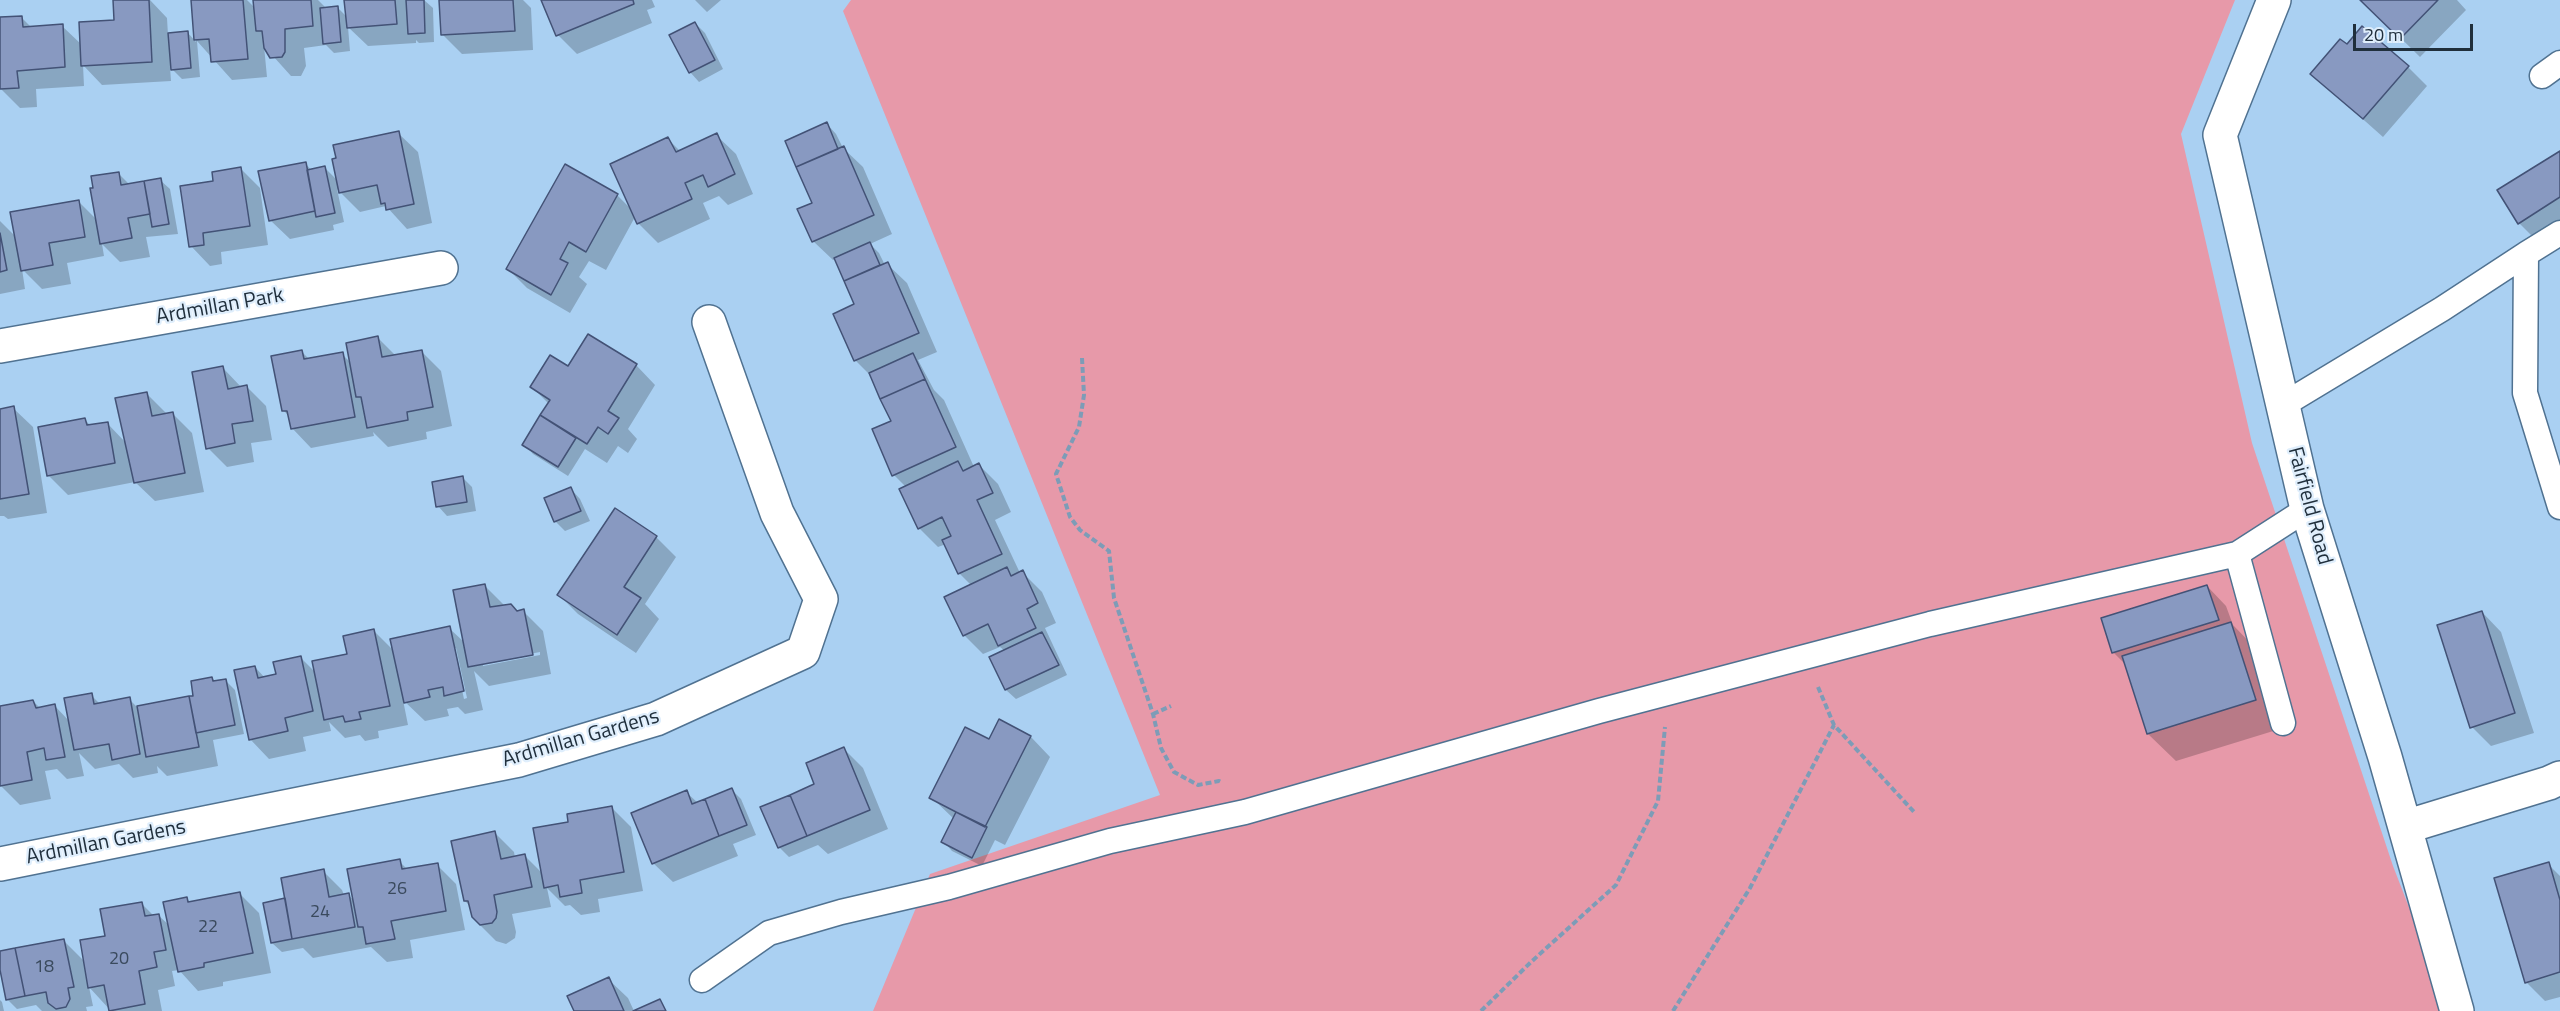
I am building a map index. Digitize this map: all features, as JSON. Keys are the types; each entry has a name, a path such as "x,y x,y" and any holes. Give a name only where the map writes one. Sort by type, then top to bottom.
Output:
{"street":[{"name":"Fairfield Road","path":"2274,0 2220,135 2307,509 2405,827 2457,1011"},
{"name":"Ardmillan Park","path":"0,346 441,268"},
{"name":"Ardmillan Gardens","path":"0,864 519,760 656,719 803,652 820,599 777,513 709,322"},
{"path":"2405,827 2560,778"}],"lane":[{"path":"2283,405 2442,309 2560,233"},
{"path":"2526,254 2525,393 2560,507"},
{"path":"702,980 769,933 841,912 949,887 1110,841 1236,814 1397,767 1930,624 2237,554 2307,509"},
{"path":"2237,554 2283,723"}],"path":[{"path":"1082,358 1084,395 1079,427 1056,474 1070,517 1080,530 1109,551 1114,598 1153,714 1161,748 1174,772 1198,785 1219,781 1230,789 1236,814"},
{"path":"1805,657 1834,725 1916,813"},
{"path":"1481,1011 1616,885 1658,801 1668,693"},
{"path":"1153,714 1171,706"},
{"path":"1673,1011 1750,888 1834,725"}],"shaded area":[{"path":"851,0 2235,0 2181,134 2252,443 2393,866 2424,946 2442,1011 873,1011 930,874 1160,795 843,11"}],"building":[{"path":"113,0 149,0 152,62 81,66 79,22 114,20"},
{"path":"191,0 243,0 248,59 211,62 209,39 194,40"},
{"path":"253,0 311,0 313,26 285,29 285,52 282,57 270,58 264,48 262,31 256,31"},
{"path":"344,0 395,0 397,24 347,28"},
{"path":"406,0 424,0 425,33 408,34"},
{"path":"439,0 513,0 515,31 441,35"},
{"path":"541,0 633,0 634,4 556,36"},
{"path":"2360,0 2438,0 2400,39"},
{"path":"338,6 341,42 323,44 320,8"},
{"path":"22,16 23,27 63,24 65,67 17,71 19,88 0,89 0,17"},
{"path":"695,22 715,60 689,73 669,35"},
{"path":"2362,26 2409,66 2363,119 2310,74 2340,39 2347,44"},
{"path":"188,31 191,68 171,70 168,33"},
{"path":"827,122 838,149 796,167 785,141"},
{"path":"399,131 414,204 386,210 385,203 381,204 377,185 339,193 332,159 336,158 333,145"},
{"path":"717,133 735,174 708,187 703,175 685,183 692,199 637,224 610,164 668,137 676,152"},
{"path":"844,146 874,215 812,242 797,209 812,203 796,167"},
{"path":"2560,151 2560,197 2518,224 2497,190"},
{"path":"306,162 315,211 269,221 258,171"},
{"path":"565,164 618,194 586,252 569,242 560,259 568,263 551,295 506,269"},
{"path":"325,166 335,213 316,217 307,170"},
{"path":"241,167 250,226 203,233 204,245 189,247 180,186 213,181 212,172"},
{"path":"119,172 121,185 144,181 150,214 128,218 132,238 100,244 90,188 93,188 91,176"},
{"path":"161,178 169,224 152,227 144,181"},
{"path":"79,200 85,237 49,243 53,265 21,271 10,212"},
{"path":"0,233 7,270 0,272"},
{"path":"870,242 880,265 844,281 834,258"},
{"path":"888,262 919,333 854,361 833,314 854,304 844,281"},
{"path":"588,334 637,364 608,411 619,418 608,434 598,427 587,444 540,415 550,400 530,387 550,355 568,366"},
{"path":"378,336 382,357 422,350 433,407 407,412 408,420 367,428 361,397 356,397 346,343"},
{"path":"302,350 304,359 343,352 355,417 291,429 287,411 282,411 271,356"},
{"path":"913,353 925,379 880,399 869,373"},
{"path":"223,366 228,389 247,385 253,421 232,424 235,443 206,449 192,372"},
{"path":"925,379 956,447 892,476 872,429 891,421 880,399"},
{"path":"147,392 152,416 173,412 185,473 134,483 115,398"},
{"path":"14,406 29,494 0,499 0,409"},
{"path":"540,415 576,438 558,467 522,445"},
{"path":"85,418 87,425 108,422 115,463 47,476 38,427"},
{"path":"958,461 963,471 979,463 993,493 977,500 1002,554 958,574 942,540 951,536 942,517 918,529 899,489"},
{"path":"463,476 467,502 436,507 432,482"},
{"path":"571,487 581,511 554,522 544,498"},
{"path":"615,508 657,536 624,587 641,598 617,635 557,595"},
{"path":"1007,567 1011,576 1023,570 1038,603 1027,609 1036,628 998,646 988,624 963,636 944,597"},
{"path":"485,584 490,607 511,604 517,611 524,609 533,655 468,667 453,590"},
{"path":"2207,585 2219,620 2112,653 2101,618"},
{"path":"2482,611 2515,713 2470,728 2437,625"},
{"path":"2231,622 2256,700 2147,734 2122,656"},
{"path":"450,626 464,691 444,696 443,687 428,690 430,697 404,703 390,639"},
{"path":"374,629 390,706 359,712 361,719 345,722 343,716 324,720 312,661 347,654 343,636"},
{"path":"1042,632 1059,665 1005,690 989,657"},
{"path":"301,656 313,711 285,718 288,731 249,740 234,670 255,666 258,678 276,674 273,662"},
{"path":"212,677 213,681 226,679 235,725 196,733 189,696 193,696 191,681"},
{"path":"92,693 94,704 130,697 140,754 112,760 109,744 74,750 64,698"},
{"path":"189,696 199,747 146,757 137,706"},
{"path":"33,700 36,708 55,704 65,757 46,760 44,748 27,752 32,780 0,786 0,706"},
{"path":"999,719 1031,736 985,827 929,798 965,727 989,739"},
{"path":"844,747 870,810 807,836 790,795 814,784 806,763"},
{"path":"732,788 747,825 719,836 705,799"},
{"path":"687,790 692,804 705,799 719,836 652,864 631,813"},
{"path":"790,795 807,836 778,848 760,807"},
{"path":"612,806 624,872 580,880 582,893 560,897 558,885 544,888 533,828 568,822 567,814"},
{"path":"956,812 987,827 972,858 941,842"},
{"path":"495,831 501,859 525,854 532,887 494,895 496,918 492,923 480,925 472,917 468,901 464,901 451,841"},
{"path":"400,859 402,869 438,863 446,911 391,921 395,939 366,944 363,927 358,927 347,869"},
{"path":"2549,862 2560,900 2560,972 2525,983 2494,878"},
{"path":"324,869 329,897 349,893 355,927 292,939 281,878"},
{"path":"240,892 253,953 204,963 204,967 178,972 163,902 187,897 188,902"},
{"path":"285,898 292,939 271,943 263,903"},
{"path":"142,902 145,916 159,914 166,950 154,952 157,967 139,971 145,1004 109,1011 104,985 88,988 80,940 105,936 100,909"},
{"path":"64,939 74,987 68,988 70,999 66,1007 56,1009 48,1003 46,992 25,996 15,948"},
{"path":"15,948 25,996 6,1000 0,970 0,951"},
{"path":"609,977 624,1011 574,1011 567,996"},
{"path":"660,999 666,1011 633,1011"}]}
